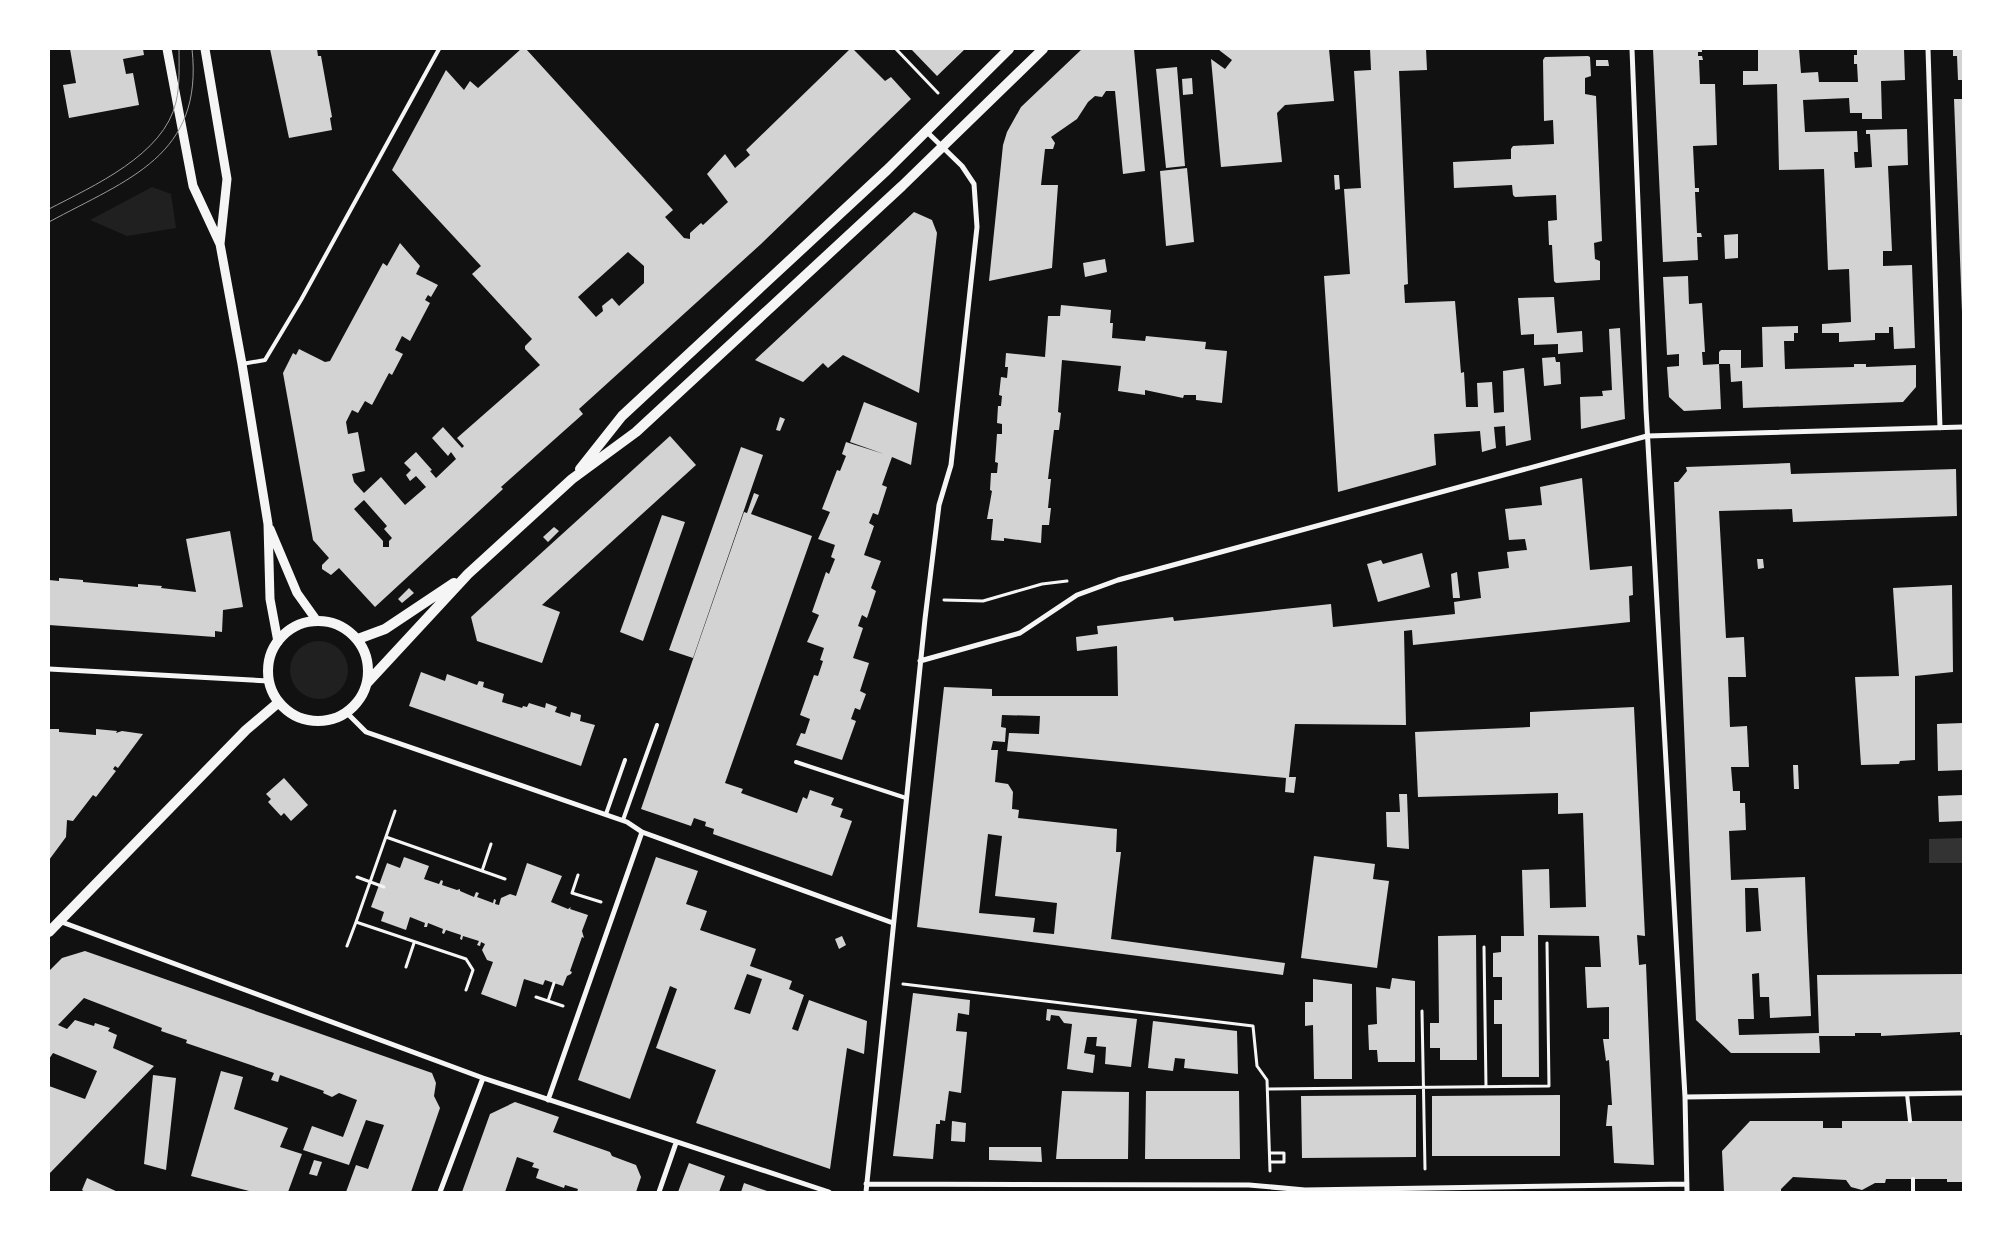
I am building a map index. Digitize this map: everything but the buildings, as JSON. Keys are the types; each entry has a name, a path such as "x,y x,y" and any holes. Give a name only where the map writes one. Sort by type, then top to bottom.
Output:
{"main road":[{"path":"572,479 622,416 926,131 1009,49"},
{"path":"367,683 366,657 358,639 343,627 330,622 317,621 295,628 278,642 271,654 268,668 269,682 279,702 290,712 303,719 318,721 333,719 346,712 356,704 367,683 468,574 572,479 636,432 943,147 1043,49"},
{"path":"358,639 385,629 468,574"},
{"path":"49,932 246,730 279,702"}],"street":[{"path":"167,49 193,186 220,244 268,524 270,599 278,642"},
{"path":"205,49 227,180 220,244"},
{"path":"1632,49 1648,436 1685,1097 1687,1192"},
{"path":"1928,49 1940,428"},
{"path":"866,1192 920,661 939,505 951,465 954,444 977,227 974,184 962,166 926,131"},
{"path":"920,661 1020,633 1077,595 1118,580 1648,436 1963,427"},
{"path":"268,524 297,593 317,621"},
{"path":"49,669 269,682"},
{"path":"346,712 366,732 623,820 642,832 892,924"},
{"path":"548,1100 642,832"},
{"path":"59,921 483,1078 829,1192"},
{"path":"440,1192 483,1078"},
{"path":"1685,1097 1963,1093"},
{"path":"659,1192 676,1142"},
{"path":"866,1184 1249,1185 1271,1190 1305,1190 1687,1184"}],"lane":[{"path":"242,364 265,360 301,300 439,49"},
{"path":"623,820 657,724"},
{"path":"606,814 624,760"},
{"path":"796,762 906,798"},
{"path":"1907,1094 1910,1121"},
{"path":"1913,1179 1913,1192"}],"path":[{"path":"896,49 950,106"},
{"path":"929,598 983,601 1042,584 1070,581"},
{"path":"347,946 396,811"},
{"path":"386,837 505,880"},
{"path":"482,871 491,844"},
{"path":"578,875 572,893 605,904"},
{"path":"357,877 384,887"},
{"path":"356,922 466,959 473,970 466,990"},
{"path":"406,968 414,943"},
{"path":"1268,1089 1549,1086 1547,943"},
{"path":"1484,947 1486,1087"},
{"path":"548,1001 554,983"},
{"path":"887,983 1253,1026 1257,1066 1267,1080 1268,1089 1271,1190"},
{"path":"536,997 567,1007"},
{"path":"1422,1011 1425,1169"},
{"path":"1270,1153 1284,1153 1284,1162 1270,1162"}],"shaded area":[{"path":"152,187 171,194 176,228 127,236 90,220"},
{"path":"319,641 330,643 343,654 348,670 346,681 335,694 319,699 308,697 295,686 290,670 292,659 303,646"},
{"path":"1963,838 1963,863 1929,863 1929,839"}],"tram line":[{"path":"49,209 86,190 124,167 157,138 169,121 176,102 179,82 179,49"},
{"path":"49,222 132,177 155,160 173,139 186,115 193,85 192,49"}]}
